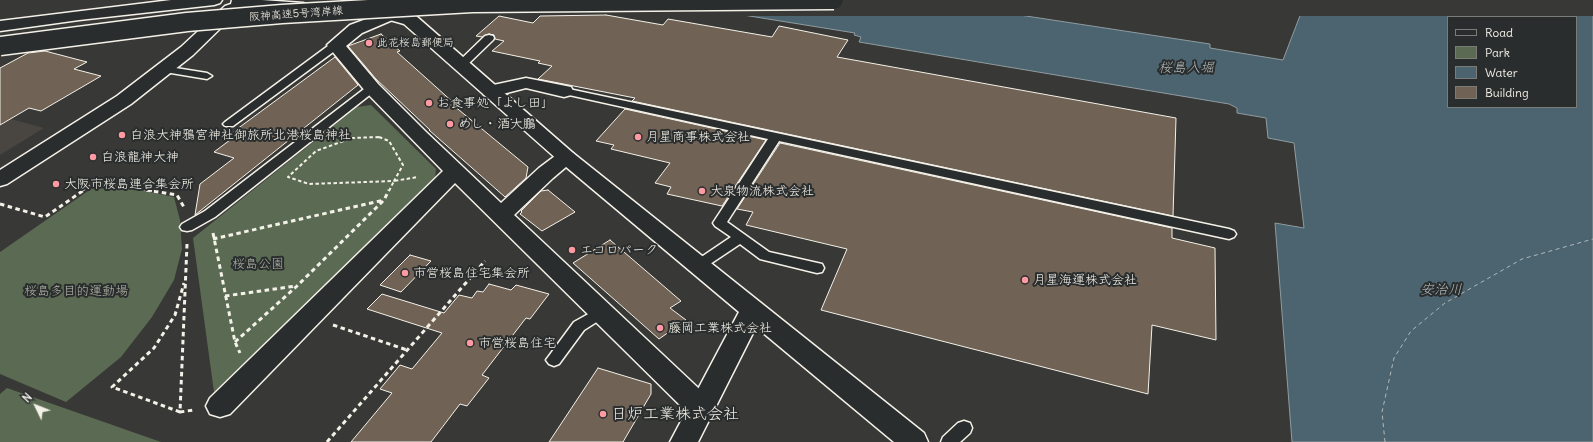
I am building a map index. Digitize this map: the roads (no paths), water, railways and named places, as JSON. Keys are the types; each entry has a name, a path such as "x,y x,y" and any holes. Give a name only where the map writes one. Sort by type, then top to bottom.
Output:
{"main road":[{"path":"0,26 79,15 214,0"},
{"path":"412,0 391,15 356,29 336,45 372,88 455,171 701,408"},
{"name":"阪神高速5号湾岸線","path":"0,46 187,22 282,14 456,4 834,0"},
{"path":"0,179 124,100 187,51 240,1 391,15 410,20 566,157 914,442"},
{"path":"491,91 526,83 564,91"},
{"path":"501,215 546,173 566,157"},
{"path":"220,406 455,171"},
{"path":"684,442 752,310"}],"lane":[{"path":"461,65 489,38"},
{"path":"229,124 336,45"},
{"path":"163,69 207,76"},
{"path":"187,227 210,214 372,88"},
{"path":"564,91 1229,234"},
{"path":"776,136 720,222 765,256 817,268"},
{"path":"699,265 740,237"},
{"path":"554,360 579,326 601,312"},
{"path":"949,442 964,428"}],"water":[{"name":"安治川","path":"650,0 921,0 1210,44 1210,48 1283,60 1306,0 1593,0 1593,442 1292,442 1275,223 1304,228 1294,143 1268,138 1266,118 1237,113 1237,108 1229,104 859,42 861,37 854,35 855,33"}],"place":[{"name":"此花桜島郵便局","path":"369,43"},
{"name":"お食事処「よし田」","path":"429,103"},
{"name":"めし・酒大鵬","path":"450,124"},
{"name":"白浪大神鴉宮神社御旅所北港桜島神社","path":"122,135"},
{"name":"月星商事株式会社","path":"638,137"},
{"name":"白浪龍神大神","path":"93,157"},
{"name":"大阪市桜島連合集会所","path":"56,184"},
{"name":"大泉物流株式会社","path":"702,191"},
{"name":"エコロパーク","path":"572,250"},
{"name":"市営桜島住宅集会所","path":"405,273"},
{"name":"月星海運株式会社","path":"1025,280"},
{"name":"藤岡工業株式会社","path":"660,328"},
{"name":"市営桜島住宅","path":"470,343"},
{"name":"日炉工業株式会社","path":"603,414"}],"water label":[{"name":"桜島入堀","path":"1186,68"}],"park label":[{"name":"桜島公園","path":"258,264"},
{"name":"桜島多目的運動場","path":"76,291"}]}
